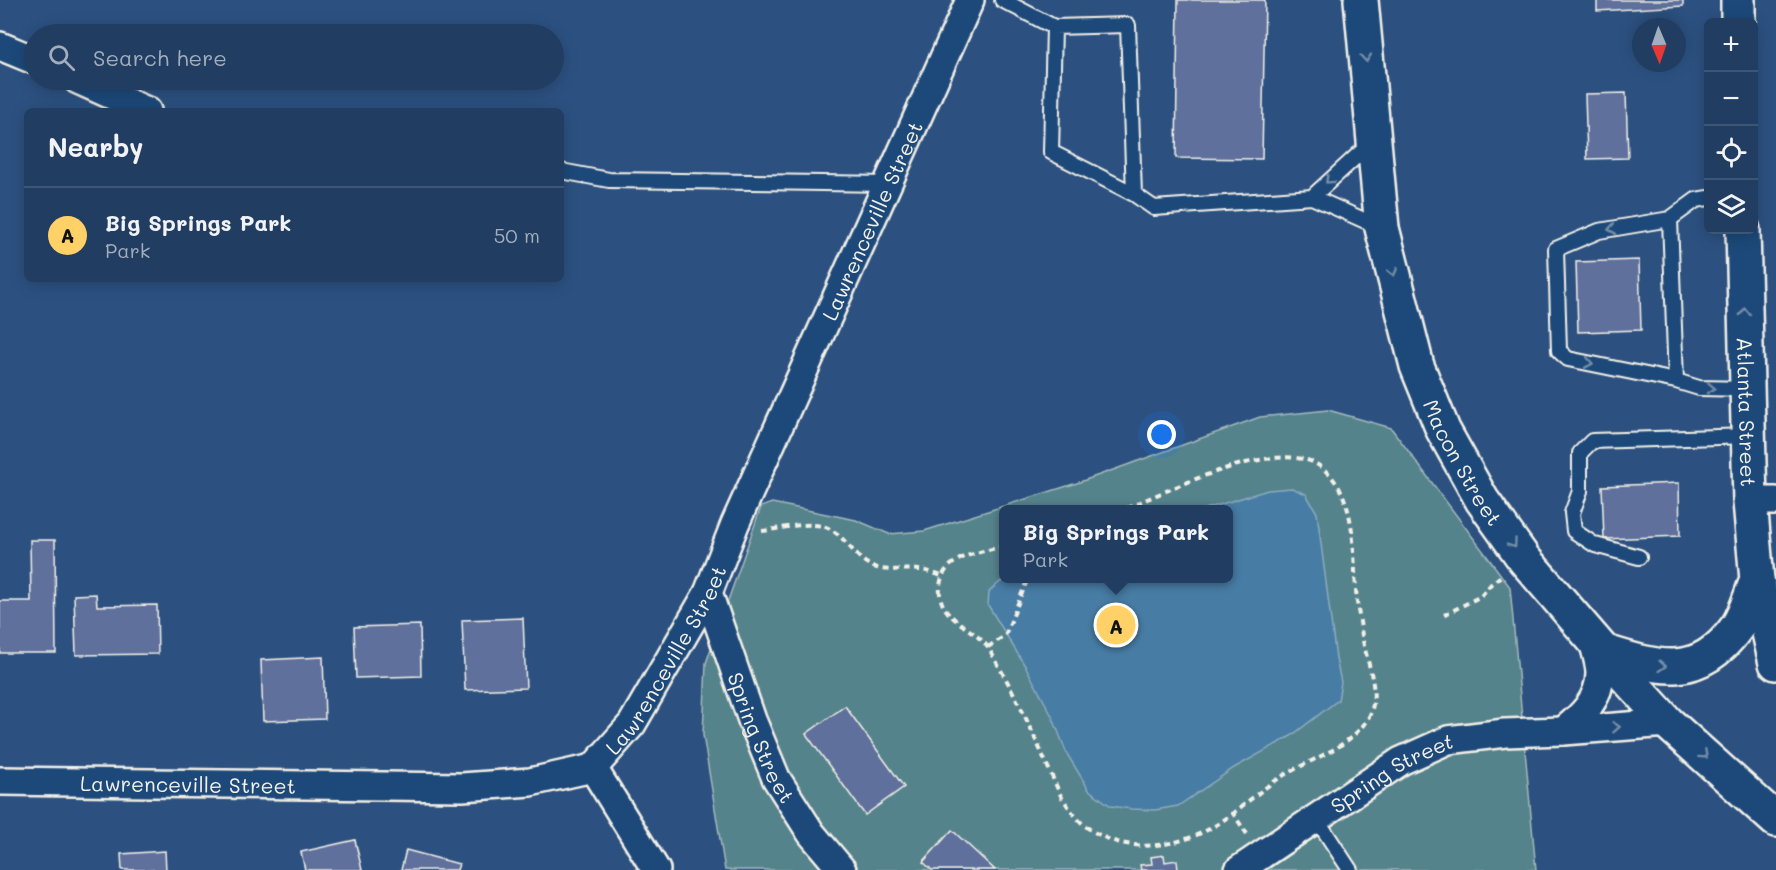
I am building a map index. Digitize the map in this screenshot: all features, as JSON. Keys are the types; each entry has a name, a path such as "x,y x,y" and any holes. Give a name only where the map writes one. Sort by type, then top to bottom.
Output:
{"main road":[{"name":"Macon Street","path":"1361,0 1382,228 1417,366 1443,430 1482,500 1524,559 1624,676 1668,723 1776,820"},
{"path":"1738,0 1738,18"},
{"name":"Atlanta Street","path":"1743,234 1749,436 1763,501 1757,580 1776,663"},
{"path":"1600,646 1646,665 1679,667 1700,661 1716,651 1738,625 1757,580"}],"street":[{"name":"Lawrenceville Street","path":"0,781 462,787 530,782 593,768 632,724 708,593 735,524 970,0"},
{"path":"0,46 24,56"},
{"path":"100,90 140,108"},
{"name":"Spring Street","path":"708,593 752,720 776,778 811,833 842,870"},
{"path":"1563,731 1582,715 1596,695 1600,673 1600,646"},
{"name":"Spring Street","path":"1239,870 1401,761 1448,740 1505,733 1668,723"},
{"path":"593,768 656,870"}],"lane":[{"path":"1002,0 1054,27 1128,25 1134,194"},
{"path":"1054,27 1051,152 1134,194 1154,208 1312,197 1382,228"},
{"path":"1312,197 1373,141"},
{"path":"564,172 609,180 888,184"},
{"path":"1704,199 1696,200 1670,219 1599,231 1556,249 1559,351 1568,359 1676,381 1699,388 1747,389"},
{"path":"1670,219 1676,381"},
{"path":"1639,557 1595,546 1574,531 1572,513 1580,491 1580,453 1592,441 1749,436"},
{"path":"1316,818 1350,870"}],"path":[{"path":"999,547 960,559 947,567 939,588 941,599 946,611 954,620 976,634 987,647 1011,687 1061,796 1070,810 1090,830 1120,843 1135,846 1175,842 1193,837 1214,827 1268,785 1347,741 1367,720 1373,704 1374,687 1357,601 1350,518 1344,497 1333,478 1308,460 1288,458 1266,460 1218,471 1134,505"},
{"path":"735,524 761,531 808,525 821,526 837,533 867,564 891,570 920,570 942,576"},
{"path":"1444,615 1481,596 1504,574"},
{"path":"987,647 1005,636 1026,583"}],"green space":[{"path":"1328,410 1391,428 1510,587 1536,870 725,870 703,735 706,663 761,507 772,503 856,520 889,534 924,531 999,507 999,583 1233,583 1233,505 1007,505 1077,483 1260,417"}],"water":[{"path":"1292,488 1306,494 1317,513 1341,682 1338,700 1291,736 1234,768 1178,806 1155,810 1111,806 1089,790 1067,754 1053,718 1027,669 988,605 989,592 999,583 1233,583 1233,505 1218,505 1268,490"}],"building":[{"path":"1178,0 1265,0 1262,159 1176,158"},
{"path":"1597,0 1683,0 1683,6 1597,11"},
{"path":"1626,93 1628,158 1587,159 1585,94"},
{"path":"1639,260 1641,330 1578,332 1576,262"},
{"path":"1679,483 1680,536 1604,539 1602,486"},
{"path":"30,540 55,540 56,653 0,653 0,601 31,601"},
{"path":"96,594 97,606 157,605 158,654 76,655 74,595"},
{"path":"523,618 526,688 465,690 462,620"},
{"path":"420,625 421,676 356,678 354,627"},
{"path":"323,657 325,719 263,721 261,660"},
{"path":"845,706 904,787 865,815 806,734"},
{"path":"952,830 995,870 932,870 923,862"},
{"path":"355,840 362,870 305,870 301,852"},
{"path":"406,850 459,864 457,870 401,870"},
{"path":"165,851 166,870 122,870 121,854"},
{"path":"1164,855 1165,862 1177,860 1178,870 1141,870 1140,865 1152,864 1151,857"}],"place":[{"name":"Big Springs Park","path":"1116,625"}]}
